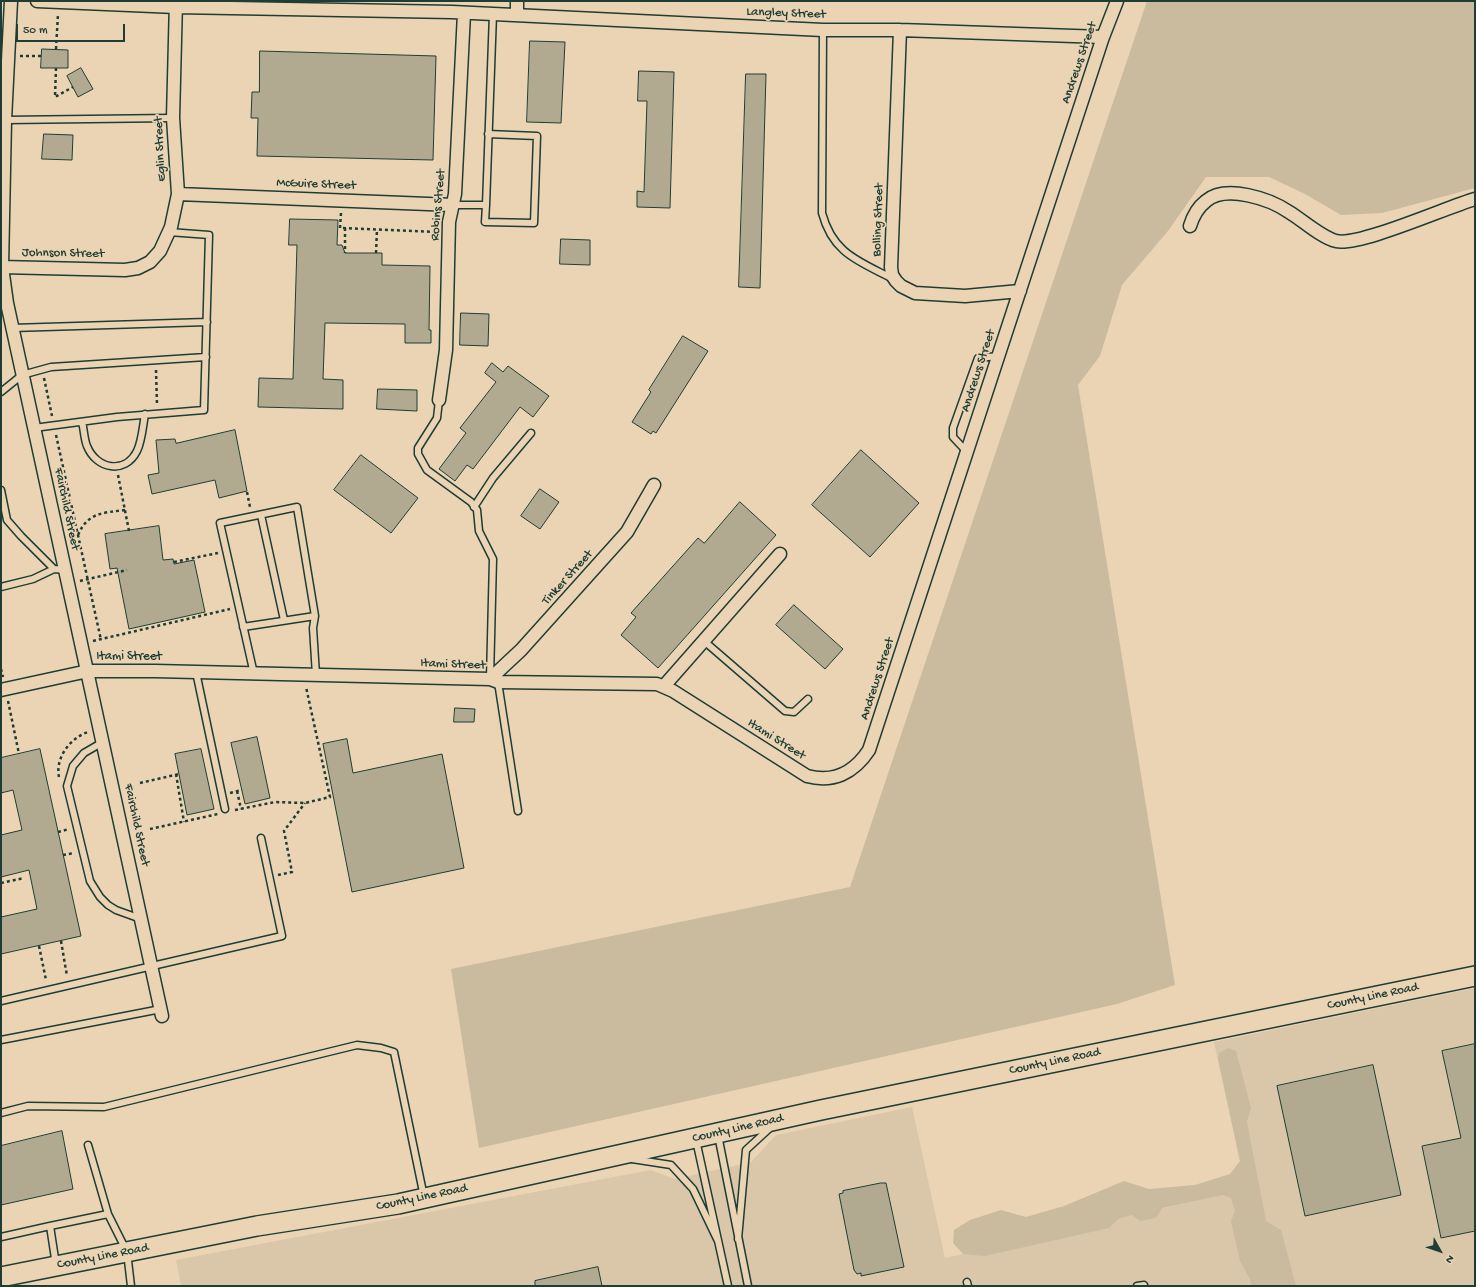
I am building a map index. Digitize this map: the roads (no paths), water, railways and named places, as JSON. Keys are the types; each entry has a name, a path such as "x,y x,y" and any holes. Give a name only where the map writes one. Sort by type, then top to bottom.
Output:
{"main road":[{"name":"County Line Road","path":"1,1277 257,1226 398,1204 821,1110 1475,976"}],"street":[{"name":"Fairchild Street","path":"11,1 2,267 7,302 34,428 60,570 69,584 162,1013"},
{"name":"Langley Street","path":"37,1 493,14 823,30 900,30 1103,37"},
{"path":"517,1 517,15"},
{"name":"Andrews Street","path":"868,750 968,452 1103,37 1117,1"},
{"name":"Eglin Street","path":"125,270 138,268 150,262 160,251 169,232 178,194 172,118 176,4"},
{"name":"Robins Street","path":"439,400 446,350 449,232 455,194 464,13"},
{"name":"Bolling Street","path":"896,281 891,267 900,30"},
{"name":"McGuire Street","path":"178,194 453,205"},
{"path":"1190,226 1194,214 1206,200 1222,194 1240,194 1267,200 1336,241 1358,240 1475,199"},
{"name":"Johnson Street","path":"2,267 125,270"},
{"path":"896,281 901,286 915,293 965,296 1020,291"},
{"name":"Tinker Street","path":"494,680 627,532 654,485"},
{"path":"664,686 780,554"},
{"name":"Itami Street","path":"3,689 88,671 196,672 657,684 664,686 807,776 827,779 843,775 861,761 868,750"}],"lane":[{"path":"488,134 537,136 534,224 485,222 488,134 493,14"},
{"path":"823,30 822,213 824,222 830,236 846,254 896,281"},
{"path":"6,120 172,118"},
{"path":"453,205 486,205"},
{"path":"34,428 145,414 204,410 209,235 169,232"},
{"path":"12,328 206,322"},
{"path":"968,452 953,437 953,428 978,358 999,356"},
{"path":"1,392 22,375 51,367 206,357"},
{"path":"439,400 437,418 418,448 419,458 427,470 471,502 477,510 479,531 493,559 494,680 518,811"},
{"path":"82,422 87,446 90,451 96,460 112,468 126,464 137,451 145,414"},
{"path":"474,507 493,478 531,433"},
{"path":"1,490 7,520 21,536 60,570 33,580 1,587"},
{"path":"254,674 220,523 297,507 315,616 310,675"},
{"path":"261,515 284,620"},
{"path":"243,627 315,616"},
{"path":"704,642 785,711 794,712 808,699"},
{"path":"196,672 222,812"},
{"path":"103,742 84,753 73,766 67,786 90,881 100,897 116,910 141,919"},
{"path":"1,1001 282,936 261,838"},
{"path":"1,1040 162,1013"},
{"path":"1,1113 28,1106 104,1107 357,1046 381,1048 394,1052 424,1198"},
{"path":"738,1239 746,1150 771,1127 821,1110"},
{"path":"717,1134 748,1286"},
{"path":"696,1138 728,1286"},
{"path":"88,1145 108,1214 127,1252 131,1286"},
{"path":"604,1158 642,1160 671,1165 693,1189 718,1241"},
{"path":"1,1236 108,1214"},
{"path":"50,1226 56,1266"},
{"path":"1137,1286 1144,1286"}]}
